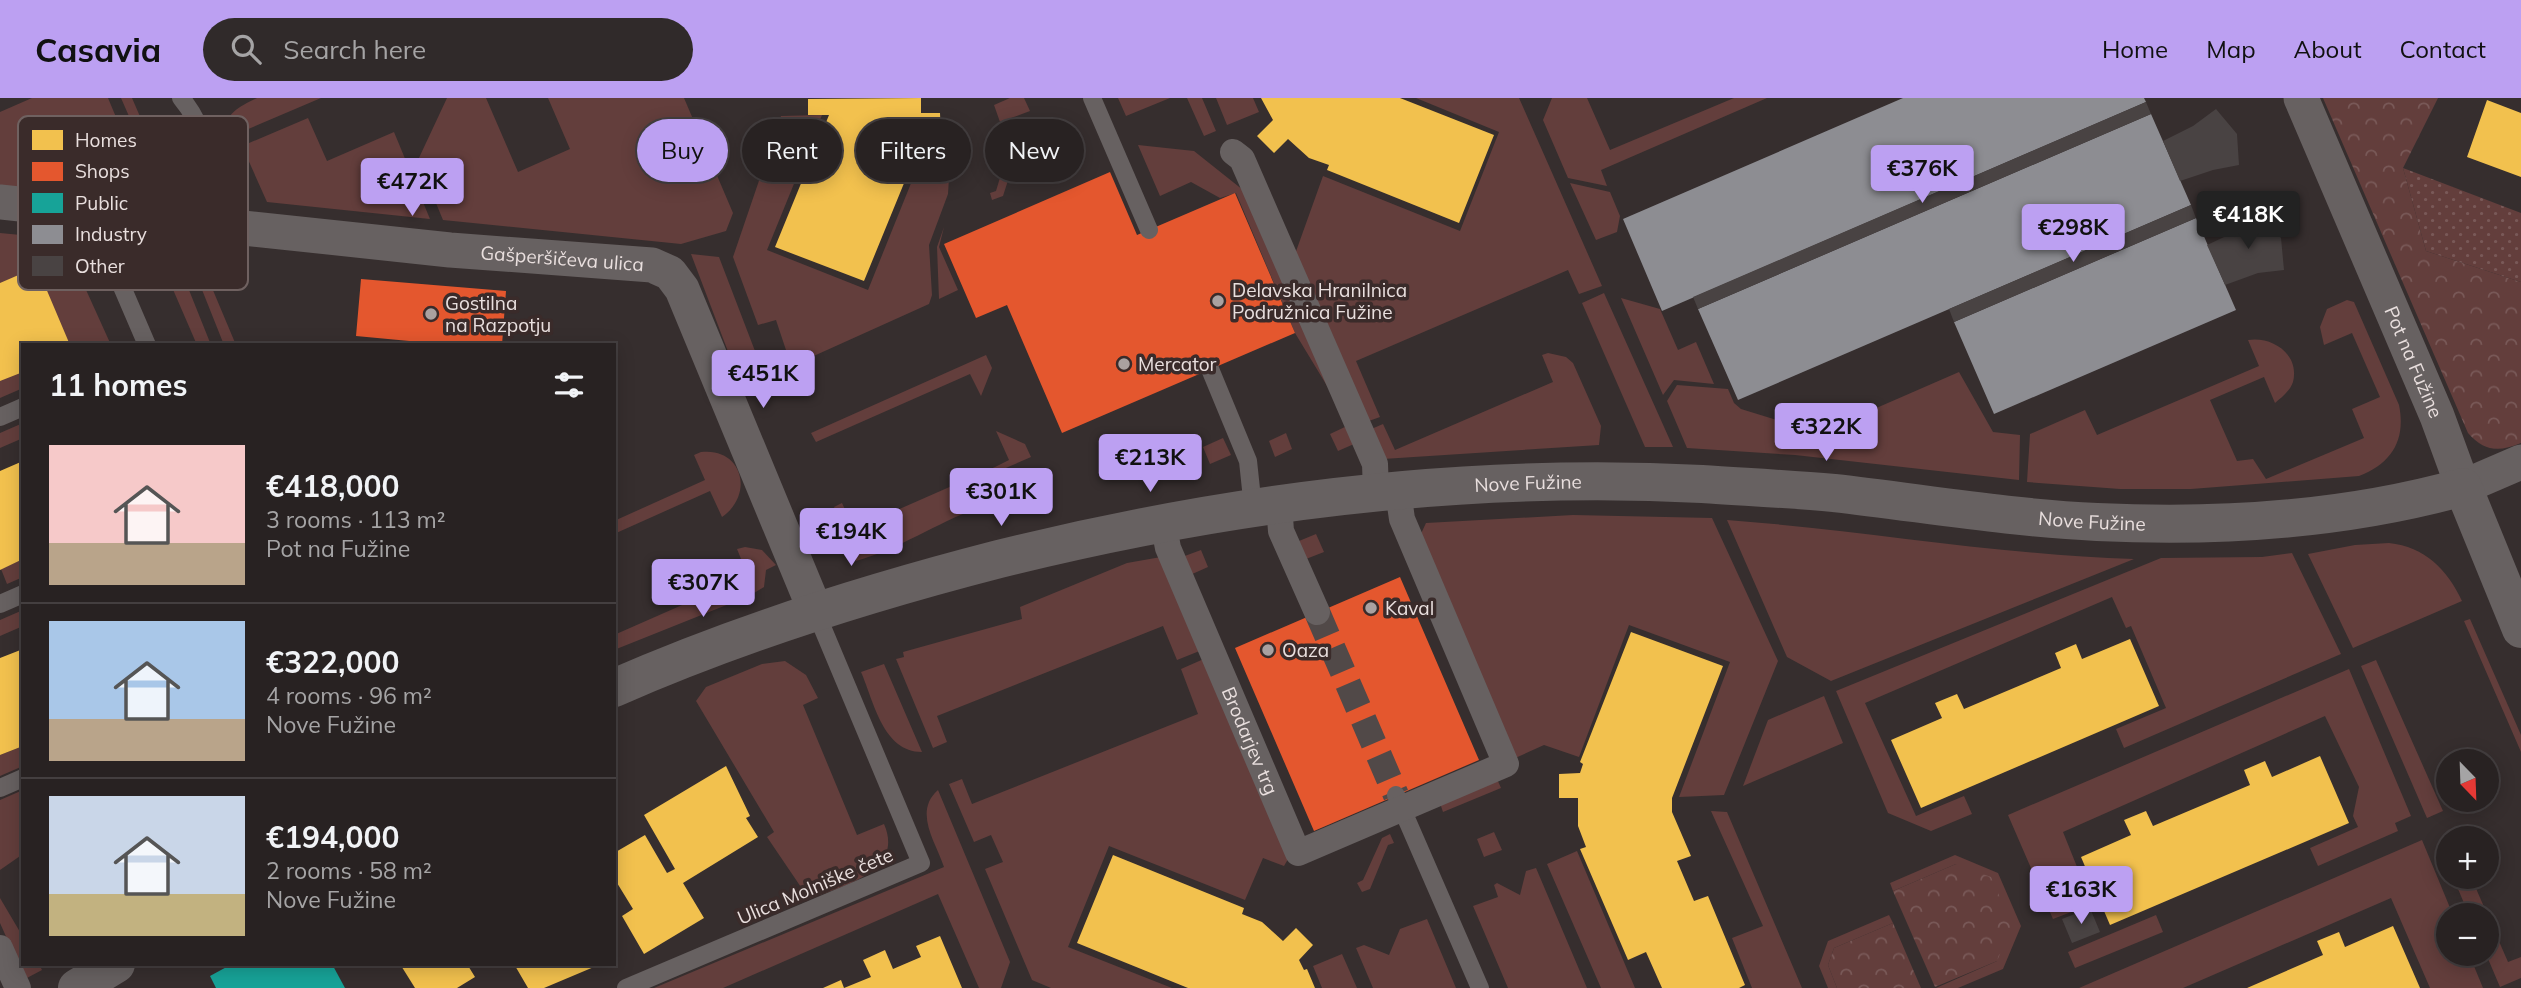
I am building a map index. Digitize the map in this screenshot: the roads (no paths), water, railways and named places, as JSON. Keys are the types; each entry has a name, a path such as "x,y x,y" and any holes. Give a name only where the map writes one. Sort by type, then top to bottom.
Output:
{"street":[{"name":"Pot na Fužine","path":"2301,98 2437,416 2521,629"},
{"name":"Brodarjev trg","path":"1163,522 1168,548 1297,853 1399,802 1506,764 1402,520 1387,492 1242,159 1233,152"},
{"name":"Gašperšičeva ulica","path":"0,202 18,204"},
{"name":"Gašperšičeva ulica","path":"248,230 450,250 652,265 670,273 682,289 815,610"},
{"path":"2463,487 2521,462"},
{"name":"Nove Fužine","path":"616,687 758,629 904,583 1112,531 1266,506 1387,492 1535,483 1687,484 1830,493 2097,522 2235,523 2402,503 2463,487"},
{"path":"1266,506 1281,531 1317,612"},
{"path":"0,948 18,988"},
{"path":"77,988 113,966"}],"lane":[{"path":"181,98 193,116"},
{"path":"1092,98 1149,230"},
{"path":"123,290 146,343"},
{"path":"1210,369 1266,506"},
{"path":"0,416 21,408"},
{"path":"0,604 21,595"},
{"name":"Ulica Molniške čete","path":"626,988 921,863 815,610"},
{"path":"0,788 21,779"},
{"path":"1399,802 1480,988"}],"tunnel":[{"path":"1317,612 1396,795"}],"place":[{"name":"Delavska Hranilnica Podružnica Fužine","path":"1218,301"},
{"name":"Gostilna na Razpotju","path":"431,314"},
{"name":"Mercator","path":"1124,364"},
{"name":"Kaval","path":"1371,608"},
{"name":"Oaza","path":"1268,650"}]}
